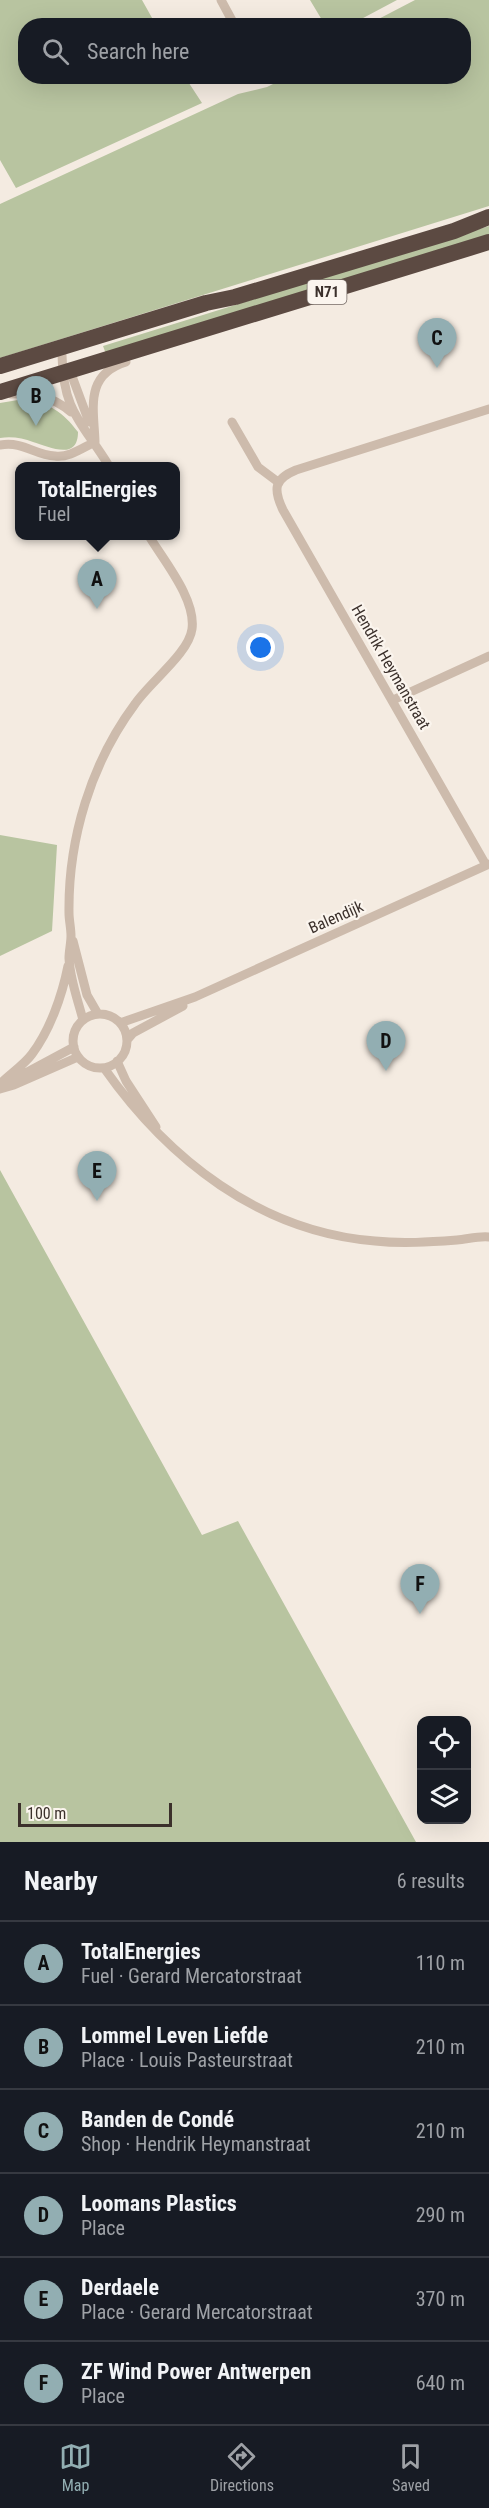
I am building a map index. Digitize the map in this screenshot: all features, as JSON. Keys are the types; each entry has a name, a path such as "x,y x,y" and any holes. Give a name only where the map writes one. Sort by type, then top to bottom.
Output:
{"highway":[{"name":"N71","path":"0,366 454,231 489,217"},
{"name":"N71","path":"0,374 65,366 166,341 489,242"},
{"name":"N71","path":"0,394 235,297"}],"street":[{"path":"221,0 231,18"},
{"path":"94,442 93,400 101,378 116,365 136,359 166,341"},
{"path":"65,366 94,442"},
{"path":"65,366 64,387 74,414 106,462"},
{"path":"0,394 42,395 54,399 74,414"},
{"path":"232,422 258,467 278,482 286,474 296,470 489,409"},
{"path":"0,445 14,443 54,456 69,455 94,442"},
{"name":"Hendrik Heymanstraat","path":"278,482 277,496 283,510 488,865"},
{"path":"0,1086 30,1057 56,1007 69,958 71,936 69,913 74,850 95,775 122,721 145,690 186,647 191,636 193,616 190,606 151,540"},
{"path":"393,700 489,656"},
{"name":"Balendijk","path":"120,1023 195,997 488,865"},
{"path":"71,936 87,995 98,1014"},
{"path":"69,958 83,1020"},
{"name":"Balendijk","path":"127,1040 133,1033 182,1007 195,997"},
{"path":"98,1014 114,1018 120,1023 127,1040 123,1055 104,1068 89,1066 78,1057 74,1047 74,1032 83,1020 98,1014"},
{"path":"0,1086 74,1047"},
{"path":"0,1086 14,1085 78,1057"},
{"path":"117,1061 126,1081 161,1134"},
{"path":"104,1068 125,1099 181,1155 222,1187 259,1208 301,1226 325,1233 376,1242 415,1243 487,1235"}],"green space":[{"path":"0,0 142,0 152,18 18,18 18,84 190,84 202,103 16,188 0,160"},
{"path":"310,0 397,0 363,18 321,18"},
{"path":"415,0 489,0 489,206 0,358 0,204 238,94 273,84 471,84 471,18 380,18"},
{"path":"489,226 489,235 106,354 103,346"},
{"path":"24,399 48,406 67,419 78,432 77,441 73,447 61,450 21,438 0,438 0,403"},
{"path":"0,835 57,845 52,931 0,956"},
{"path":"0,1170 202,1535 238,1521 416,1842 0,1842"}],"place":[{"name":"Banden de Condé","path":"437,368"},
{"name":"Lommel Leven Liefde","path":"36,426"},
{"name":"TotalEnergies","path":"97,609"},
{"name":"Loomans Plastics","path":"386,1071"},
{"name":"Derdaele","path":"97,1201"},
{"name":"ZF Wind Power Antwerpen","path":"420,1614"}]}
